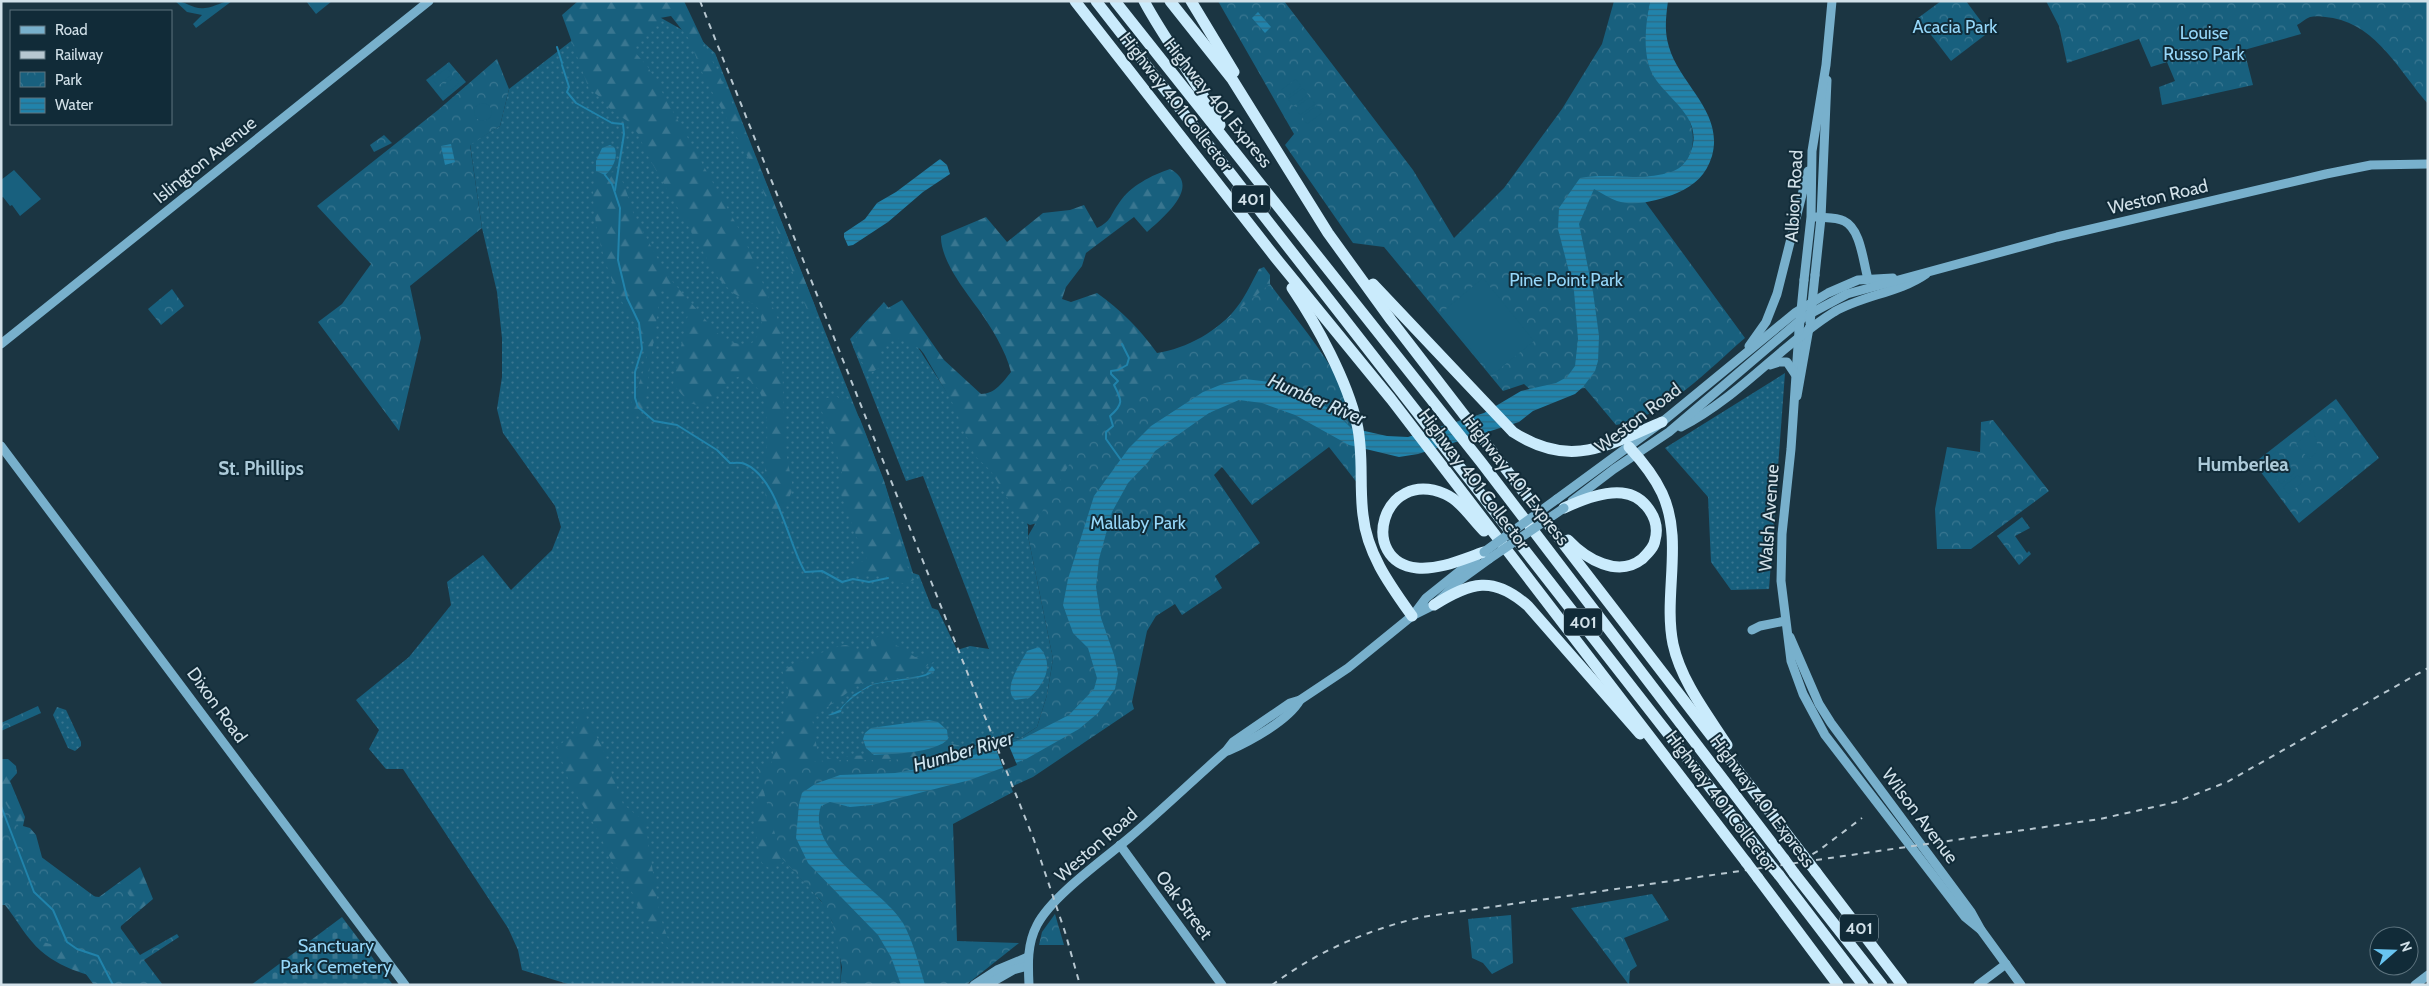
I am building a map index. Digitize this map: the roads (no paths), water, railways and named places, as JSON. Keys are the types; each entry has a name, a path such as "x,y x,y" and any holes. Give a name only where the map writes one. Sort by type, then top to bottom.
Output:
{"highway":[{"name":"Highway 401 Collector","path":"1075,1 1275,258 1391,399 1680,775 1836,985"},
{"name":"Highway 401 Express","path":"1096,1 1406,396 1769,863 1861,985"},
{"name":"Highway 401 Express","path":"1115,1 1481,462 1794,873 1882,985"},
{"path":"1144,1 1178,58 1210,106 1228,142"},
{"name":"Highway 401 Collector","path":"1170,1 1244,96 1288,171 1328,232 1441,386 1537,508 1902,985"},
{"path":"1191,1 1240,82 1244,96"},
{"path":"1328,232 1392,306 1465,384 1513,432 1532,444 1556,451 1580,453 1614,442 1662,422"},
{"path":"1275,258 1315,325 1350,400 1361,445 1362,513 1370,547 1382,571 1412,616"},
{"path":"1633,451 1654,478 1663,495 1668,514 1672,542 1671,627 1677,658 1692,688 1762,801"},
{"path":"1486,555 1436,567 1411,567 1395,558 1386,546 1382,530 1387,510 1395,499 1415,491 1432,490 1456,501 1508,553"},
{"path":"1537,508 1571,544 1592,560 1604,565 1615,567 1633,564 1648,553 1655,541 1655,524 1651,512 1640,499 1629,494 1611,493 1560,503"},
{"path":"1434,605 1465,588 1477,585 1495,585 1518,597 1528,606 1619,712 1680,775"}],"main road":[{"name":"Islington Avenue","path":"1,344 429,1"},
{"name":"Albion Road","path":"1799,334 1811,217 1812,151 1826,65 1832,1"},
{"name":"Albion Road","path":"1809,327 1821,218 1827,98 1826,65"},
{"path":"1726,370 1752,343 1766,322 1777,294 1799,211 1812,151"},
{"name":"Weston Road","path":"1412,616 1426,598 1486,555 1633,451 1669,432 1804,317 1847,294 2064,235 2326,174 2371,165 2428,164"},
{"path":"1811,217 1843,220 1852,228 1868,278"},
{"path":"1669,432 1705,415 1809,327 1849,305 1916,282 1930,272"},
{"name":"Weston Road","path":"1633,451 1662,422 1796,312 1828,293 1858,280 1868,278 1898,279"},
{"name":"Walsh Avenue","path":"1794,408 1801,384 1809,327"},
{"name":"Walsh Avenue","path":"1799,334 1782,534 1781,581 1791,661 1803,694 1825,735"},
{"path":"1761,369 1779,362 1787,362 1795,374"},
{"name":"Dixon Road","path":"1,446 405,985"},
{"name":"Weston Road","path":"1029,985 1028,961 1032,936 1044,913 1226,752 1260,734 1295,709 1300,700 1348,668 1412,616 1434,605 1486,555"},
{"path":"1752,630 1760,626 1786,625"},
{"name":"Walsh Avenue","path":"1786,625 1819,704 1830,724"},
{"name":"Wilson Avenue","path":"1830,724 1971,912 1981,930 2021,985"},
{"name":"Wilson Avenue","path":"1825,735 1965,917 1981,930"},
{"name":"Oak Street","path":"1120,845 1222,985"},
{"path":"974,985 997,970 1028,961"},
{"path":"987,985 1028,961"},
{"path":"1978,985 2006,964"},
{"path":"2415,985 2428,975"}],"water":[{"path":"1650,1 1668,1 1666,18 1667,41 1674,61 1707,112 1714,140 1712,156 1707,169 1689,187 1656,200 1624,203 1614,200 1594,189 1579,224 1593,292 1599,336 1598,361 1595,371 1583,387 1575,394 1533,411 1519,422 1418,454 1399,457 1349,445 1295,415 1262,403 1239,400 1209,413 1155,451 1149,461 1128,483 1112,512 1099,559 1096,587 1101,618 1118,673 1115,689 1098,713 1079,729 1026,759 970,780 872,805 850,807 830,802 821,806 819,823 824,839 848,869 893,910 907,930 925,985 901,985 891,957 878,935 808,863 796,838 799,804 802,793 815,784 840,775 895,773 938,765 988,751 1022,739 1069,715 1094,689 1097,678 1088,648 1073,633 1063,605 1068,579 1094,496 1129,448 1151,426 1203,392 1225,383 1245,379 1270,382 1285,386 1334,411 1351,428 1387,436 1408,437 1484,413 1521,391 1556,383 1567,377 1575,366 1578,339 1574,291 1558,229 1559,208 1580,178 1591,176 1637,177 1660,175 1678,169 1686,161 1694,138 1692,126 1686,116 1654,77 1649,66 1646,34"},
{"path":"1258,12 1271,27 1265,33 1252,18"},
{"path":"451,144 455,162 445,165 441,146"},
{"path":"610,145 614,147 616,154 613,166 605,175 596,171 596,161 602,148"},
{"path":"940,159 947,165 950,174 923,192 888,222 853,245 848,246 844,233 865,219 877,203 896,192"},
{"path":"1039,647 1044,653 1046,660 1046,674 1040,687 1029,698 1015,700 1011,689 1017,669 1027,651"},
{"path":"932,666 935,670 931,674 870,686 850,700 841,712 828,715 839,710 853,695 872,684 926,674"},
{"path":"929,720 938,722 947,730 948,739 942,744 924,750 882,755 874,755 866,748 863,739 865,733 871,728"}],"waterway":[{"path":"557,47 562,63"},
{"path":"562,65 569,87 567,92 576,103 612,123 623,124 624,134 615,190"},
{"path":"605,175 612,184 620,208 618,260 627,298 639,323 642,349 635,372 635,398 638,407 654,421 677,425 717,450 730,463 743,463 756,472 766,483 774,497 805,572 822,571 842,582 853,579 869,582 888,578"},
{"path":"1121,460 1106,439 1106,432 1113,426 1110,416 1120,405 1119,394 1114,385 1118,381 1111,374 1111,371 1118,370 1127,365 1129,358 1122,344"},
{"path":"1,806 34,892 53,910 67,942 77,949 98,956 113,985"}],"railway":[{"path":"700,1 1034,840 1065,932 1080,985"},
{"path":"1272,985 1307,962 1344,943 1382,928 1422,917 2100,819 2176,802 2227,782 2428,668"},
{"path":"1802,860 1818,851 1862,818"}],"district":[{"name":"Humberlea","path":"2243,464"},
{"name":"St. Phillips","path":"261,468"}],"park label":[{"name":"Acacia Park","path":"1955,27"},
{"name":"Louise Russo Park","path":"2204,43"},
{"name":"Pine Point Park","path":"1566,280"},
{"name":"Mallaby Park","path":"1138,523"},
{"name":"Sanctuary Park Cemetery","path":"336,956"}],"water label":[{"name":"Humber River","path":"1317,399"},
{"name":"Humber River","path":"963,751"}]}
